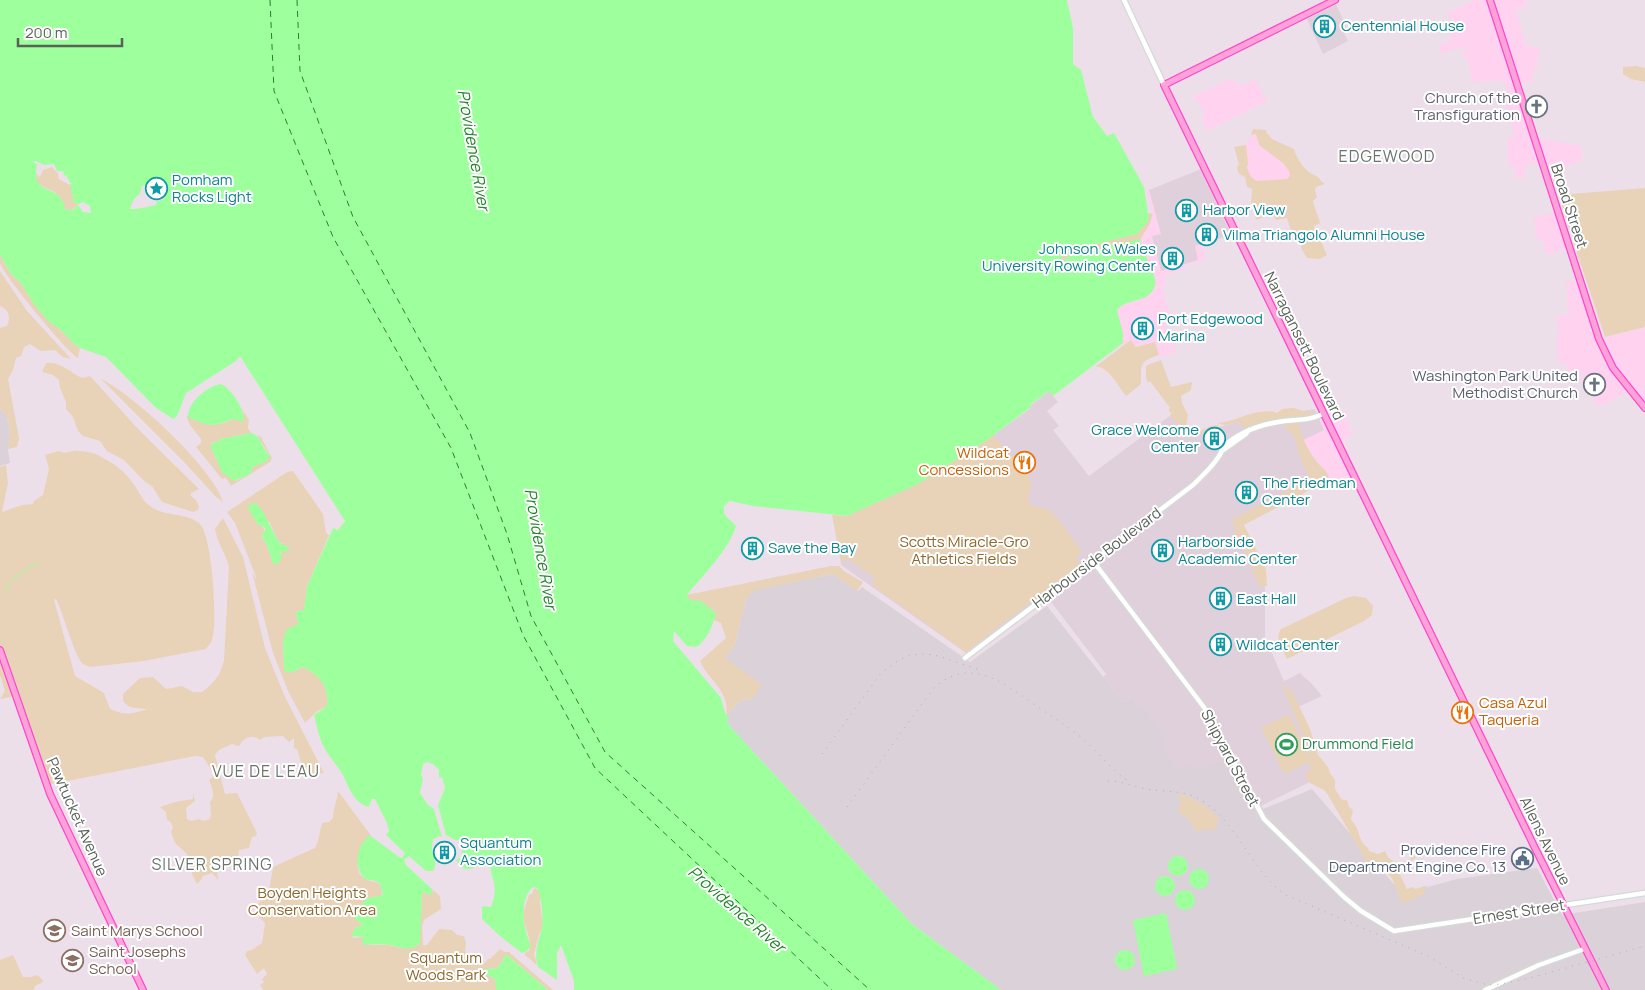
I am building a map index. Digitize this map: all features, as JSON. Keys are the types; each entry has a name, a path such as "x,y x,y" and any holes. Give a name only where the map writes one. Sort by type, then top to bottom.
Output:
{"main road":[{"path":"1164,85 1335,0"},
{"name":"Broad Street","path":"1490,0 1599,339 1613,368 1645,408"},
{"name":"Narragansett Boulevard","path":"1164,85 1464,702"},
{"name":"Pawtucket Avenue","path":"0,650 50,794 143,990"},
{"name":"Allens Avenue","path":"1464,702 1584,949 1606,990"}],"street":[{"name":"Narragansett Boulevard","path":"1124,0 1164,85"},
{"name":"Harbourside Boulevard","path":"966,658 1193,485 1229,441 1244,431 1273,422 1299,421 1323,414"},
{"name":"Shipyard Street","path":"1093,561 1206,710 1264,819 1344,897 1361,911 1394,931"},
{"name":"Ernest Street","path":"1394,931 1562,904 1645,893"},
{"path":"1485,990 1539,965 1584,949"}],"shaded area":[{"path":"1474,0 1523,0 1529,3 1516,10 1526,46 1541,50 1537,60 1538,67 1534,69 1532,83 1518,81 1534,137 1582,146 1582,160 1580,162 1573,163 1566,168 1560,166 1558,162 1543,166 1541,162 1526,165 1525,177 1516,178 1514,167 1508,160 1507,152 1509,151 1507,138 1514,137 1509,111 1503,100 1507,97 1506,81 1471,82 1468,60 1464,58 1463,52 1466,51 1466,48 1439,53 1440,44 1452,39 1449,31 1454,29 1447,13"},
{"path":"1336,4 1348,31 1344,33 1348,41 1323,54 1307,19"},
{"path":"1233,78 1237,85 1246,84 1255,79 1267,101 1207,131 1202,120 1204,111 1193,96"},
{"path":"1256,134 1259,145 1270,152 1289,170 1290,176 1287,179 1257,181 1251,177 1247,168 1246,145 1244,145 1251,135"},
{"path":"1204,168 1227,217 1207,223 1193,244 1201,246 1205,251 1205,258 1198,263 1186,264 1186,269 1164,275 1167,284 1162,287 1170,314 1162,317 1167,334 1174,341 1176,352 1160,357 1151,344 1123,345 1115,311 1153,272 1147,262 1140,240 1153,214 1150,201 1147,198 1147,191"},
{"path":"1201,169 1231,235 1195,246 1198,260 1161,271 1152,236 1161,234 1149,190"},
{"path":"1558,212 1570,248 1546,254 1543,243 1536,236 1533,218"},
{"path":"1579,279 1599,339 1645,328 1645,407 1629,391 1598,407 1593,398 1595,393 1589,395 1581,379 1586,375 1574,377 1566,363 1558,363 1556,336 1559,333 1556,317 1570,312 1565,282"},
{"path":"1049,391 1058,402 1047,411 1059,426 1053,430 1089,476 1179,409 1186,431 1197,433 1245,420 1315,409 1324,430 1301,441 1322,481 1242,525 1263,570 1265,586 1265,637 1284,681 1300,673 1322,696 1296,708 1324,775 1261,806 1236,754 1202,769 1191,766 1177,768 1159,743 1166,739 1149,714 1136,705 1130,697 1123,702 1103,677 1106,674 1045,594 966,653 841,565 847,516 987,440 1031,408 1030,406"},
{"path":"0,408 6,415 9,426 10,439 8,449 10,463 0,466"},
{"path":"1346,410 1352,437 1336,440 1353,475 1331,485 1329,477 1305,445 1301,436 1314,418"},
{"path":"833,574 858,591 862,587 970,662 1047,606 1123,702 1169,671 1263,809 1312,789 1404,896 1417,890 1457,879 1537,868 1562,915 1645,902 1645,990 1001,990 912,924 726,722 729,718 726,715 741,700 753,698 725,658 735,644 746,598 755,589"}],"green space":[{"path":"1636,66 1645,68 1645,82 1631,79 1623,74 1623,67"},
{"path":"1253,129 1266,130 1272,139 1294,149 1303,166 1325,184 1316,187 1317,197 1313,201 1320,223 1314,226 1327,255 1320,259 1307,258 1301,248 1300,234 1291,231 1287,218 1276,220 1273,215 1269,214 1257,220 1255,217 1257,210 1251,204 1252,189 1247,187 1245,177 1239,174 1237,168 1239,164 1234,147 1246,145 1247,168 1251,177 1257,181 1287,179 1290,176 1283,163 1259,145 1256,134 1251,135"},
{"path":"52,167 58,174 59,179 70,185 75,203 79,204 72,210 65,209 55,192 37,184 36,174 40,177 43,170"},
{"path":"1645,188 1645,327 1605,337 1558,195"},
{"path":"1149,213 1153,214 1140,240 1071,255 1061,268 1057,267 1058,258 1067,249 1144,224"},
{"path":"0,255 11,274 20,282 43,315 80,348 78,358 50,329 12,282 0,263"},
{"path":"0,271 27,311 71,359 63,357 55,350 41,351 30,344 24,347 21,356 16,358 8,379 19,438 17,447 8,449 9,427 4,412 0,408 0,328 7,326 9,317 5,309 0,306"},
{"path":"1131,340 1136,347 1155,342 1159,355 1148,359 1142,365 1141,384 1126,396 1108,372 1095,367"},
{"path":"1161,360 1171,387 1192,382 1191,390 1181,396 1188,415 1186,426 1192,432 1219,425 1218,427 1204,431 1199,436 1181,434 1182,428 1170,415 1173,412 1170,413 1170,408 1150,381 1148,383 1146,378 1146,366"},
{"path":"46,363 61,366 82,378 90,376 139,430 199,489 191,493 191,496 199,506 198,510 193,512 162,502 152,486 144,481 124,460 107,451 100,441 83,436 78,431 73,417 66,409 66,402 59,380 53,375 42,372"},
{"path":"101,379 132,400 171,434 205,471 223,502 216,497 186,464"},
{"path":"241,407 249,420 248,428 251,433 221,439 211,444 215,457 236,481 249,474 253,466 270,456 257,435 261,437 272,458 270,462 231,486 226,478 222,479 196,447 201,443 201,439 190,425 187,415 204,424 216,425 228,422 244,414"},
{"path":"1294,408 1307,412 1312,411 1316,417 1298,422 1308,448 1313,457 1328,474 1331,485 1313,487 1292,502 1278,507 1244,525 1266,569 1267,586 1259,586 1235,532 1232,519 1310,479 1299,455 1294,436 1286,428 1284,422 1247,431 1239,422 1226,425 1219,423 1263,411 1277,413 1282,409"},
{"name":"Scotts Miracle-Gro Athletics Fields","path":"993,435 1029,478 1031,486 1029,502 1033,506 1047,509 1054,514 1082,552 1076,557 1080,564 966,652 872,585 874,577 849,560 846,559 841,563 832,515 847,516 918,484"},
{"path":"59,451 65,453 85,451 100,456 123,471 150,506 162,512 195,520 200,524 208,545 213,580 214,631 212,641 206,649 144,661 90,667 83,664 76,652 59,605 56,599 54,600 75,676 104,693 110,709 121,713 133,713 148,709 131,707 123,701 123,694 140,678 153,677 166,689 182,686 193,692 202,692 214,682 219,675 224,660 229,566 215,529 223,518 243,557 265,648 285,697 324,773 310,777 301,762 297,749 294,748 294,738 289,742 283,736 264,737 260,740 251,737 245,739 239,746 232,744 219,750 215,755 225,794 237,793 257,833 256,836 252,837 249,848 239,850 238,858 225,860 223,865 217,869 218,880 212,873 203,876 197,884 192,874 187,854 175,843 171,832 173,827 170,821 167,820 166,812 160,807 193,799 193,792 195,801 186,808 187,819 203,821 210,819 210,802 213,795 209,780 214,774 203,757 195,756 47,785 15,696 0,699 5,691 0,675 0,467 6,465 8,483 2,512 22,505 33,504 34,501 43,495 49,469 45,455"},
{"path":"293,471 323,514 326,533 329,535 307,586 304,610 297,611 298,624 283,643 284,669 292,672 303,667 309,670 319,678 327,693 327,706 316,712 305,723 288,691 273,653 252,572 256,579 256,577 235,523 227,512 287,472","holes":["269,521 278,541 284,544 277,564 273,564 267,545 261,536 265,531 262,526"]},
{"path":"839,566 863,582 857,591 833,574 755,590 746,598 735,644 725,658 762,685 753,698 741,700 726,715 727,707 722,693 700,661 726,638 721,623 686,600 686,595"},
{"path":"1354,596 1366,598 1373,606 1372,615 1364,621 1287,659 1281,648 1278,636 1281,629"},
{"path":"1285,682 1287,690 1292,691 1310,729 1318,755 1328,767 1335,780 1335,789 1342,800 1347,800 1349,807 1353,810 1351,820 1357,827 1364,845 1369,851 1378,854 1385,851 1394,862 1405,862 1414,855 1416,858 1398,868 1398,871 1407,889 1429,885 1424,889 1425,894 1404,903 1391,877 1369,866 1328,795 1324,790 1310,783 1305,777 1310,768 1310,762 1284,774 1261,728 1289,714 1310,756 1284,690"},
{"path":"338,791 372,837 365,840 361,850 358,861 359,872 366,879 380,884 382,890 382,896 358,922 363,924 355,928 352,934 353,938 364,937 365,945 388,945 401,948 420,933 422,894 423,892 433,892 433,890 440,896 441,909 424,920 422,926 423,945 427,945 439,929 452,930 457,935 464,936 466,943 465,952 482,964 500,949 509,952 553,990 548,990 512,959 503,958 503,961 497,968 486,969 485,974 495,979 497,990 263,990 260,985 264,982 262,979 267,974 264,968 257,974 245,955 247,951 262,943 265,923 259,917 258,903 268,897 273,867 315,848 322,823 329,822 333,818"},
{"path":"1177,793 1200,803 1219,819 1213,831 1207,829 1196,832 1191,822 1183,814 1178,814 1181,800"},
{"path":"534,888 538,890 541,896 543,927 534,954 537,965 525,955 529,951 530,944 524,914 529,895 532,894"},
{"path":"13,955 23,977 37,975 43,980 43,982 35,986 34,990 0,990 0,960"}],"water":[{"name":"Providence River","path":"0,0 1067,0 1073,28 1073,64 1081,70 1093,117 1107,136 1114,133 1144,187 1149,220 1137,234 1067,251 1060,260 1058,268 1060,269 1070,255 1140,239 1154,276 1155,286 1148,296 1121,306 1117,310 1123,333 1123,343 1053,396 1049,391 987,440 918,484 847,516 753,506 730,501 724,506 724,510 726,516 736,526 728,544 687,595 688,599 701,601 716,613 711,628 707,636 697,647 687,646 674,631 673,641 721,698 725,713 729,718 727,723 912,924 1001,990 574,990 574,981 561,945 557,953 557,980 538,967 536,954 542,927 542,916 537,888 533,887 525,900 526,932 531,946 526,952 522,953 482,919 482,906 491,907 494,895 495,886 491,867 486,860 480,862 481,864 477,866 467,869 462,867 456,860 461,857 464,839 455,840 446,835 438,805 445,788 442,777 439,778 439,770 433,764 427,762 423,764 421,775 423,779 420,793 428,805 434,809 442,837 438,836 433,839 432,849 435,868 433,871 426,871 409,856 404,860 406,865 433,890 430,895 423,892 422,894 420,943 409,949 383,944 365,945 362,944 364,937 351,936 355,928 363,924 354,919 355,912 361,904 368,898 383,895 380,884 376,881 365,879 361,874 358,857 361,845 369,836 399,857 402,858 405,853 386,835 389,831 387,823 375,799 372,799 369,807 356,799 325,749 314,715 327,706 327,693 319,678 303,667 292,672 286,672 284,669 283,643 286,630 298,624 297,611 304,610 307,586 333,528 338,530 345,521 240,356 236,361 186,393 177,416 173,419 155,407 106,357 80,348 47,320 20,282 11,274 0,255","holes":["33,161 44,165 54,164 57,171 63,171 64,176 66,175 70,183 72,183 70,185 74,203 79,204 83,202 90,206 91,213 83,212 79,206 75,206 76,208 72,210 65,209 58,195 38,182 36,176 37,165","154,181 160,184 162,189 165,188 166,190 163,200 157,201 156,205 130,209 134,199 140,194 142,186 147,187"]},
{"path":"221,384 229,390 237,401 243,412 243,422 234,419 211,425 188,417 191,406 204,391"},
{"path":"251,433 260,440 270,456 267,461 253,467 250,474 234,481 222,472 210,445 221,439"},
{"path":"256,503 264,513 278,541 289,548 289,551 280,552 282,558 277,564 273,564 267,545 261,536 265,528 257,524 248,508 249,505"},
{"path":"1178,856 1185,859 1188,866 1185,873 1178,876 1171,873 1168,866 1171,859"},
{"path":"1199,869 1206,872 1209,879 1206,886 1199,889 1192,886 1189,879 1192,872"},
{"path":"1165,876 1172,879 1175,886 1172,893 1165,896 1158,893 1155,886 1158,879"},
{"path":"1185,890 1192,893 1195,900 1192,907 1185,910 1178,907 1175,900 1178,893"},
{"path":"1166,913 1177,969 1144,976 1133,920"},
{"path":"1121,950 1129,950 1135,956 1135,964 1129,970 1121,970 1115,964 1115,956"},
{"path":"507,955 548,990 496,990 495,979 485,974 484,971 497,968 503,961 504,956"}],"waterway":[{"path":"12,579 39,562"},
{"path":"6,593 9,583"}],"ferry route":[{"path":"270,0 274,91 333,237 451,448 523,635 595,768 832,990"},
{"path":"297,0 300,71 353,217 470,433 507,534 531,616 605,752 870,990"}],"railway":[{"path":"822,754 881,673 899,660 909,655 926,654 980,670"},
{"path":"847,807 933,689 947,679 960,674 974,673 987,676 1013,690 1082,738 1111,767 1130,782"},
{"path":"1108,781 1146,789 1183,793 1195,797 1221,817 1262,872 1286,895 1430,957 1463,978 1488,985 1501,984 1530,978 1645,946"}],"place":[{"name":"Centennial House","path":"1325,26"},
{"name":"Church of the Transfiguration","path":"1536,107"},
{"name":"Pomham Rocks Light","path":"156,189"},
{"name":"Harbor View","path":"1187,210"},
{"name":"Vilma Triangolo Alumni House","path":"1207,235"},
{"name":"Johnson & Wales University Rowing Center","path":"1172,258"},
{"name":"Port Edgewood Marina","path":"1142,328"},
{"name":"Washington Park United Methodist Church","path":"1594,385"},
{"name":"Grace Welcome Center","path":"1215,439"},
{"name":"Wildcat Concessions","path":"1025,462"},
{"name":"The Friedman Center","path":"1246,492"},
{"name":"Save the Bay","path":"752,548"},
{"name":"Harborside Academic Center","path":"1162,551"},
{"name":"East Hall","path":"1221,599"},
{"name":"Wildcat Center","path":"1220,645"},
{"name":"Casa Azul Taqueria","path":"1463,712"},
{"name":"Drummond Field","path":"1286,744"},
{"name":"Squantum Association","path":"444,852"},
{"name":"Providence Fire Department Engine Co. 13","path":"1522,859"},
{"name":"Saint Marys School","path":"55,931"},
{"name":"Saint Josephs School","path":"73,961"}],"district":[{"name":"EDGEWOOD","path":"1387,156"},
{"name":"VUE DE L'EAU","path":"266,771"},
{"name":"SILVER SPRING","path":"212,864"}],"park label":[{"name":"Boyden Heights Conservation Area","path":"312,902"},
{"name":"Squantum Woods Park","path":"446,966"}]}
